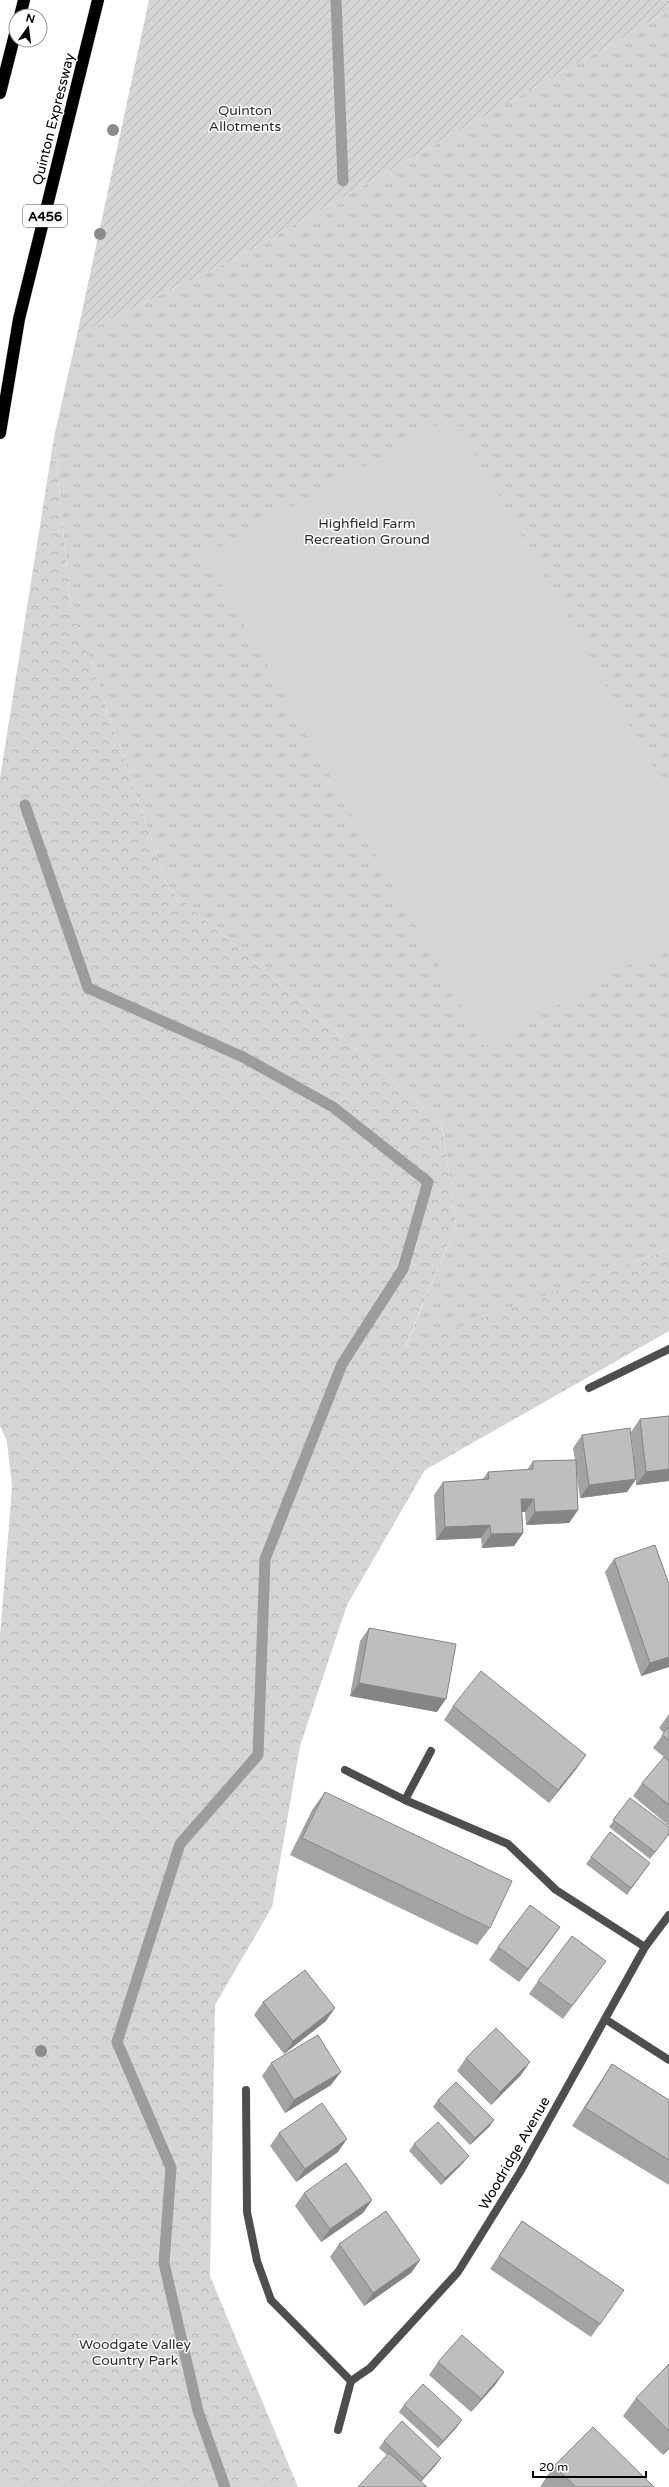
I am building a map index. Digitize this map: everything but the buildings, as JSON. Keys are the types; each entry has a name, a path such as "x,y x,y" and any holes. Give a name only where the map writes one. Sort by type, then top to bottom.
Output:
{"highway":[{"name":"Quinton Expressway","path":"0,433 19,319 98,0"},
{"path":"0,93 11,48"}],"street":[{"path":"589,1388 668,1352"},
{"path":"405,1800 431,1751"},
{"path":"345,1770 405,1800 508,1844 556,1890 645,1947"},
{"name":"Woodridge Avenue","path":"351,2380 370,2368 458,2272 520,2172 645,1947 669,1915"},
{"path":"605,2019 669,2060"},
{"path":"246,2090 247,2212 257,2261 271,2300 351,2380 338,2430"}],"green space":[{"name":"Quinton Allotments","path":"149,0 669,0 669,11 233,260 77,335"},
{"name":"Highfield Farm Recreation Ground","path":"669,11 669,1249 405,1348 456,1225 442,1123 168,888 70,600 54,437 77,335 233,260"},
{"path":"453,416 669,794 669,942 485,1047 205,556"},
{"name":"Woodgate Valley Country Park","path":"54,437 70,600 168,888 442,1123 456,1225 405,1347 669,1249 669,1331 425,1470 347,1605 300,1746 272,1907 215,2005 210,2276 298,2487 0,2487 0,1636 12,1487 7,1441 0,1426 0,778"}],"waterway":[{"path":"336,0 343,181"},
{"path":"25,805 88,988 243,1057 333,1107 428,1182 403,1269 342,1364 265,1559 258,1755 180,1844 117,2042 171,2168 164,2263 198,2411 225,2487"}]}
